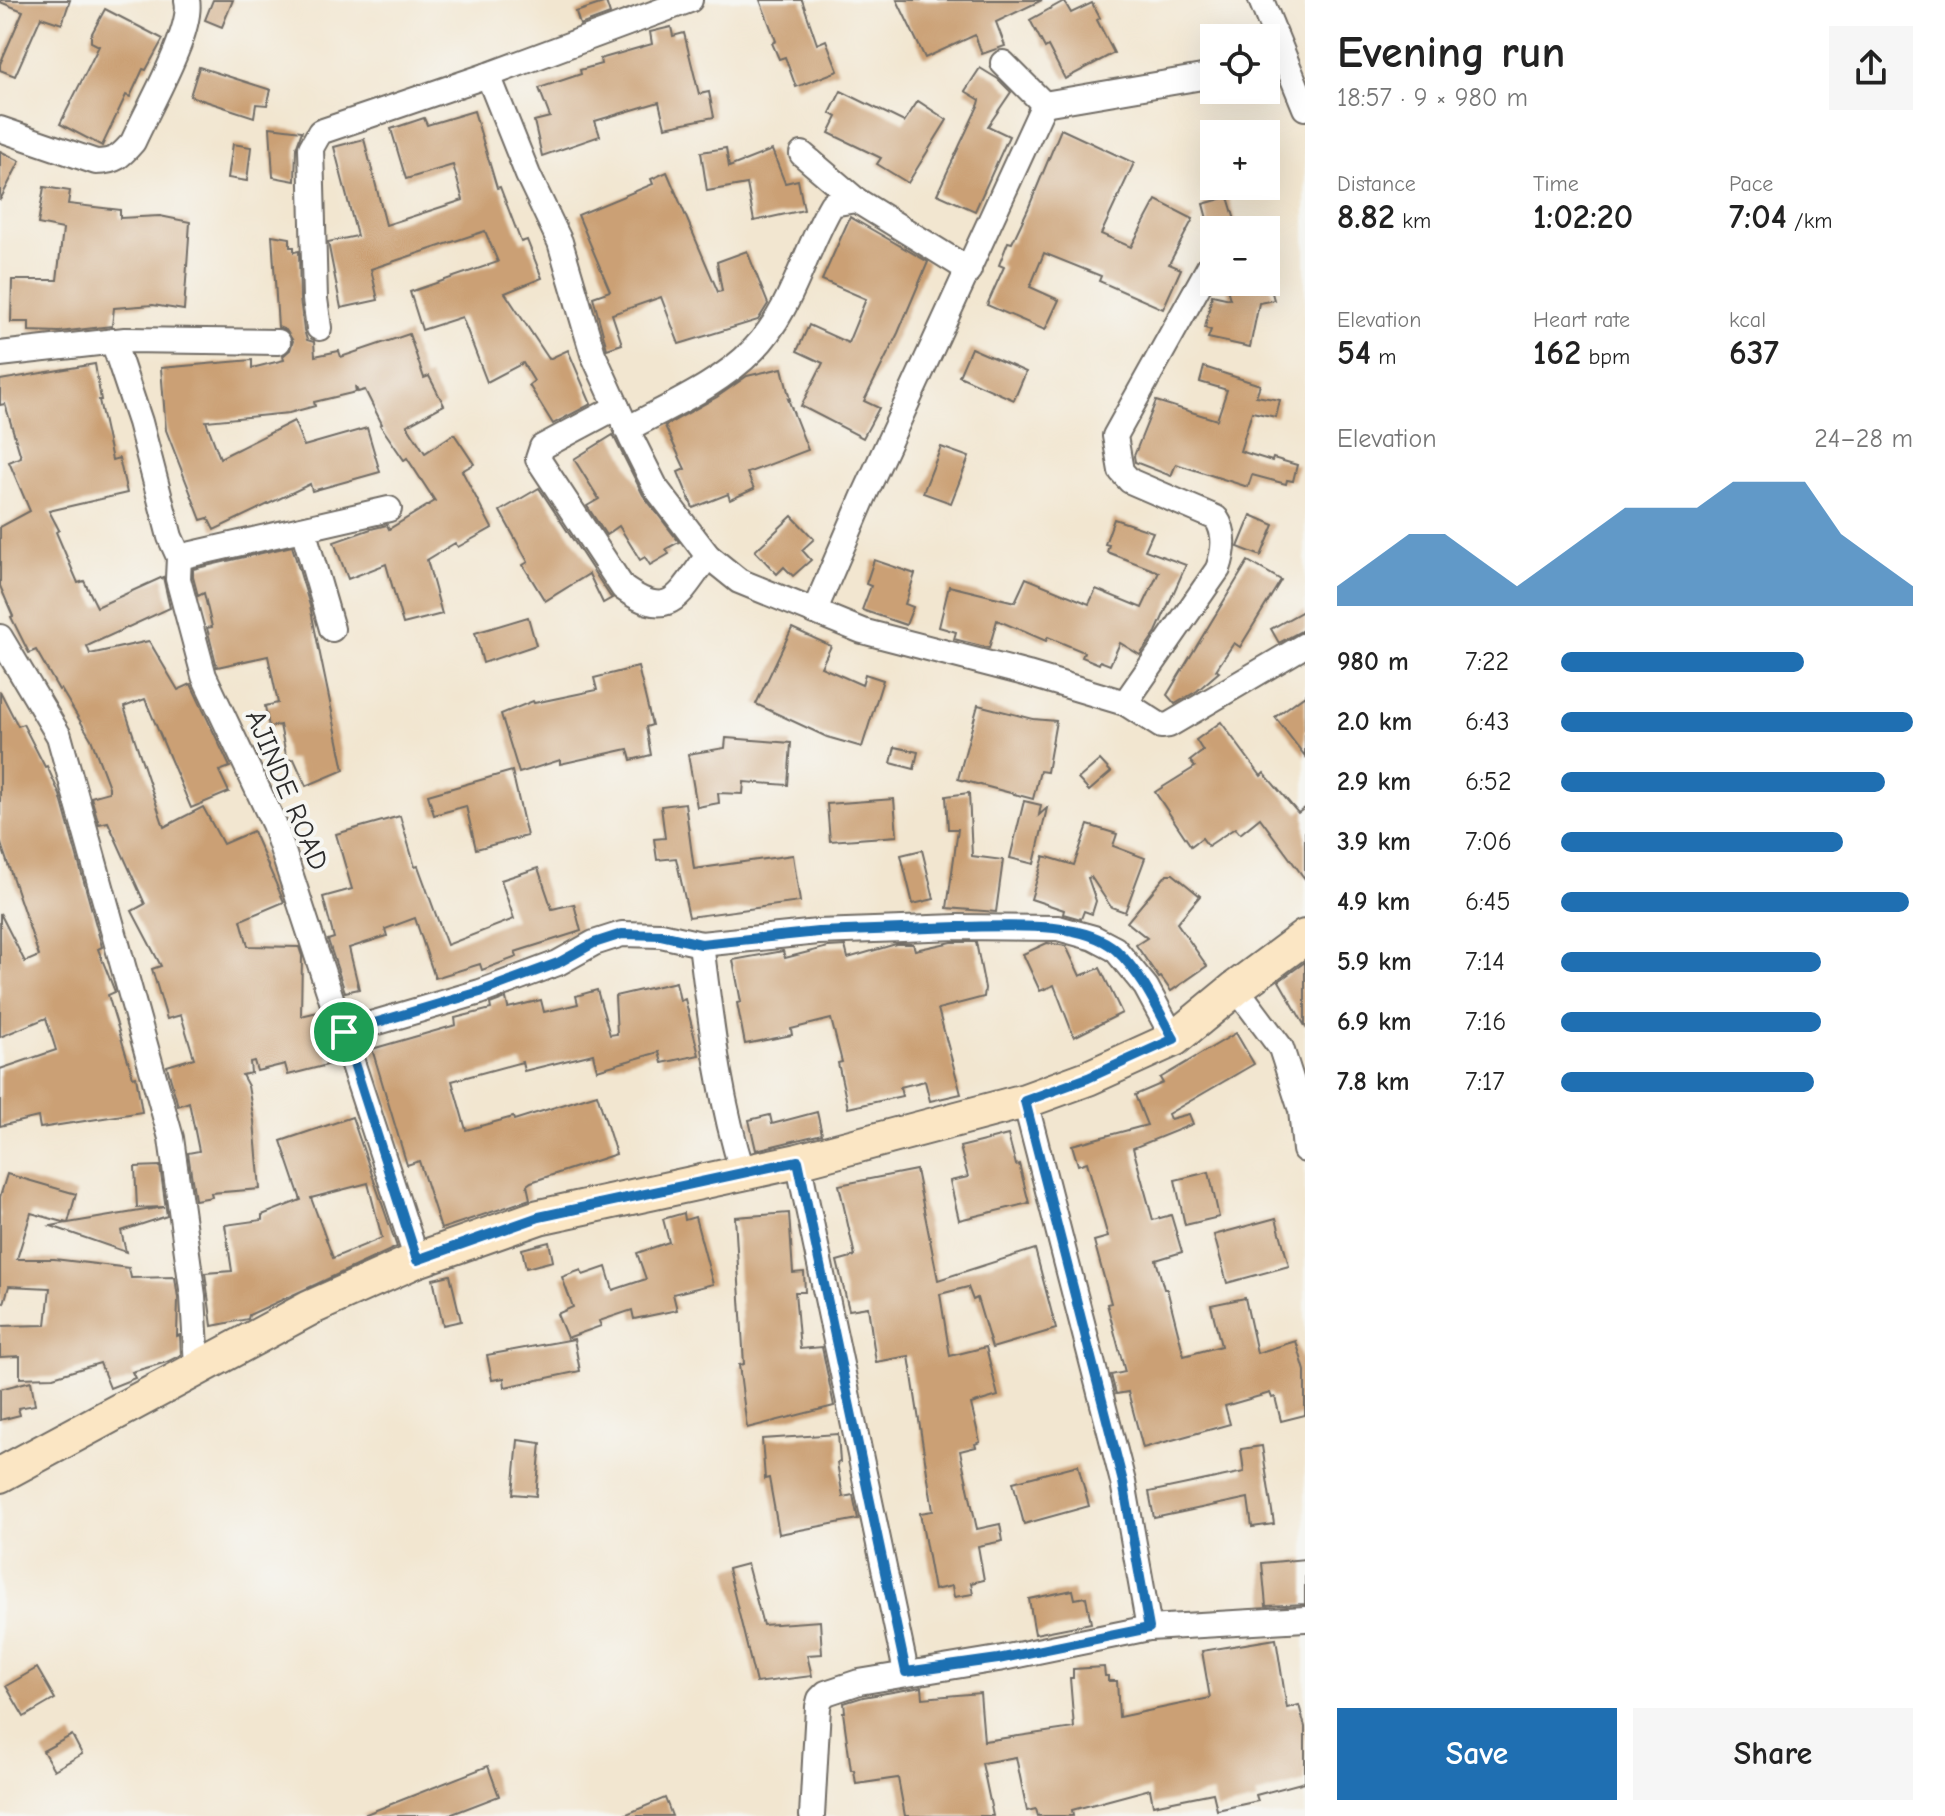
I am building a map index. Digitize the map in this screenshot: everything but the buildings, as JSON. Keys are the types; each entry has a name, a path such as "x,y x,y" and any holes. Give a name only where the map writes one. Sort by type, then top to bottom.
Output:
{"street":[{"path":"0,129 96,162 109,162 120,157 133,142 185,31 189,9 187,0"},
{"path":"319,328 311,148 320,132 488,75 690,0"},
{"path":"1261,0 1267,24"},
{"path":"1003,63 1044,104"},
{"path":"1280,69 1305,108"},
{"path":"488,75 528,175 560,242 593,354 656,488 708,556 739,581 862,631 1125,703 1161,726 1169,725 1305,645"},
{"path":"1044,104 1200,77"},
{"path":"814,612 870,482 1044,104"},
{"path":"802,154 856,200 969,270"},
{"path":"708,556 675,598 658,605 640,600 623,588 538,459 542,447 709,384 752,352 788,297 832,204 856,200"},
{"path":"1125,703 1218,569 1223,553 1222,527 1216,518 1130,481 1121,471 1115,436 1200,283"},
{"path":"0,354 113,341 278,342"},
{"name":"AJINDE ROAD","path":"113,341 140,422 170,537 179,557 178,579 204,676 274,824 417,1260"},
{"path":"179,557 389,509"},
{"path":"303,529 332,629"},
{"path":"0,637 59,736 171,1138 193,1296 197,1367"},
{"path":"344,1032 480,992 558,963 594,943 622,934 661,935 701,944 818,932 958,927 1058,928 1094,938 1115,949 1146,987 1174,1039"},
{"path":"0,1475 310,1308 417,1260 539,1217 798,1161 1025,1101 1088,1078 1174,1039 1305,937"},
{"path":"701,944 717,1067 730,1132 743,1173"},
{"path":"1236,988 1281,1048 1301,1110 1305,1150"},
{"path":"1025,1101 1123,1482 1149,1628"},
{"path":"798,1161 906,1672"},
{"path":"812,1816 820,1699 826,1693 906,1672 998,1659 1149,1628 1305,1619"}],"route":[{"path":"958,927 1058,928 1094,938 1115,949 1146,987 1174,1039 1088,1078 1025,1101 1123,1482 1149,1628 998,1659 906,1672 798,1161 539,1217 417,1260 344,1032 480,992 558,963 594,943 622,934 661,935 701,944 818,932 958,927"}]}
